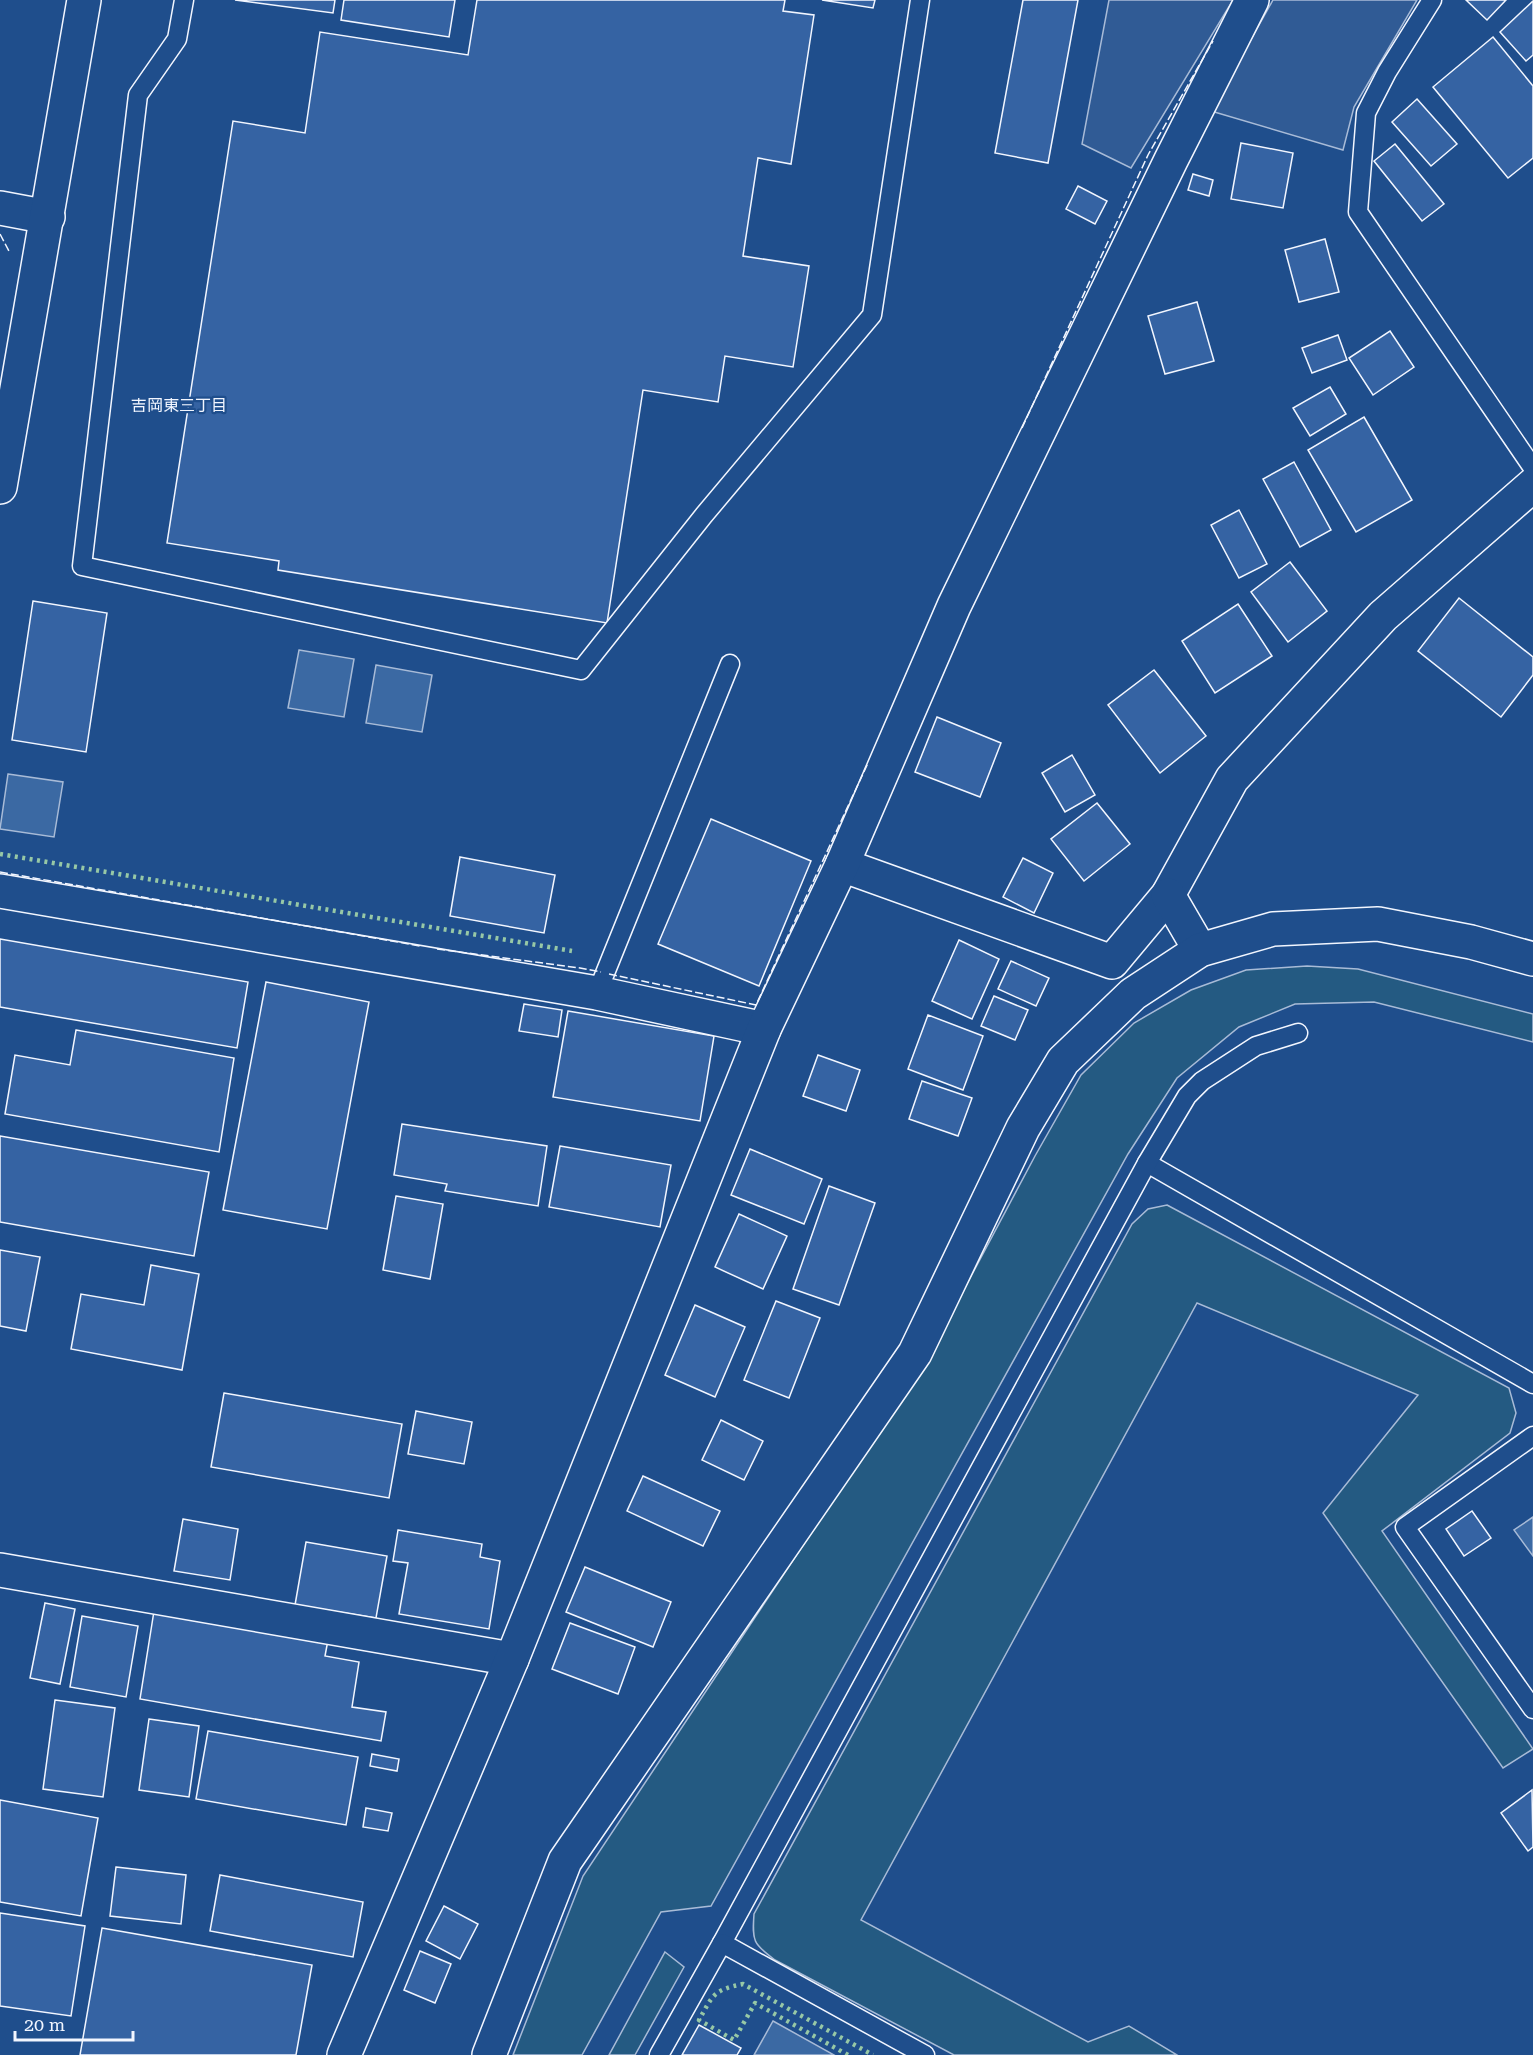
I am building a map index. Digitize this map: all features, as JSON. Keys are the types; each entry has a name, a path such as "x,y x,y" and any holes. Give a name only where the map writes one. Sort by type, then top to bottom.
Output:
{"street":[{"path":"0,487 84,0"},
{"path":"344,2055 512,1659 764,1029 842,865 954,606 1171,160 1252,0"},
{"path":"0,208 48,217"},
{"path":"842,865 1112,962 1168,895 1232,779 1383,616 1533,485"},
{"path":"0,891 597,993 764,1029"},
{"path":"1168,895 1200,950"},
{"path":"489,2055 565,1861 915,1353 1023,1128 1063,1061 1133,994 1200,950 1273,929 1377,924 1471,942 1533,959"},
{"path":"0,1570 512,1659"}],"lane":[{"path":"184,0 177,39 138,94 82,566 581,669 704,515 872,315 920,0"},
{"path":"1432,0 1387,72 1365,113 1358,212 1533,468"},
{"path":"597,993 730,664"},
{"path":"659,2055 1147,1163 1187,1096 1202,1081 1256,1046 1298,1033"},
{"path":"1147,1163 1533,1384"},
{"path":"1533,1436 1405,1527 1533,1708"},
{"path":"722,1943 925,2055"}],"shaded area":[{"path":"1109,0 1233,0 1131,168 1082,144"},
{"path":"1273,0 1417,0 1354,107 1343,150 1211,111"},
{"path":"299,650 354,659 344,717 288,708"},
{"path":"376,665 432,675 422,732 366,723"},
{"path":"8,774 63,782 54,837 0,829"},
{"path":"1307,966 1358,969 1533,1014 1533,1042 1374,1002 1295,1004 1239,1027 1177,1078 1128,1154 711,1906 661,1912 582,2055 513,2055 583,1876 927,1359 1035,1156 1081,1075 1134,1023 1191,990 1246,970"},
{"path":"1167,1205 1509,1388 1516,1413 1510,1433 1382,1531 1533,1749 1503,1768 1323,1513 1418,1395 1197,1303 861,1920 1088,2042 1129,2026 1177,2055 954,2055 775,1960 758,1946 753,1930 754,1914 1132,1224 1148,1209"},
{"path":"1533,1517 1533,1556 1514,1530"},
{"path":"665,1952 684,1967 635,2055 609,2055"},
{"path":"773,2021 834,2055 754,2055"}],"building":[{"path":"235,0 335,0 333,13"},
{"path":"344,0 455,0 449,37 341,20"},
{"path":"477,0 785,0 783,11 814,15 791,164 758,158 743,256 809,266 793,367 725,356 718,402 643,390 607,623 278,570 279,561 167,543 233,121 305,133 320,32 468,55"},
{"path":"822,0 875,0 873,8"},
{"path":"1023,0 1078,0 1048,163 995,153"},
{"path":"1466,0 1506,0 1487,20"},
{"path":"1533,1 1533,55 1526,61 1500,32"},
{"path":"1493,37 1533,86 1533,158 1508,178 1433,87"},
{"path":"1417,99 1457,144 1431,166 1392,122"},
{"path":"1241,143 1293,153 1283,208 1231,199"},
{"path":"1395,144 1444,204 1422,221 1374,161"},
{"path":"1193,174 1213,180 1209,196 1188,190"},
{"path":"1078,186 1107,201 1095,224 1066,209"},
{"path":"1325,239 1339,292 1299,302 1285,250"},
{"path":"1197,302 1214,361 1165,374 1148,316"},
{"path":"1390,331 1414,367 1373,395 1349,358"},
{"path":"1338,335 1347,360 1312,373 1302,348"},
{"path":"1330,387 1346,414 1310,436 1293,408"},
{"path":"1364,417 1412,500 1356,532 1308,450"},
{"path":"1294,462 1331,530 1300,547 1263,479"},
{"path":"1239,510 1267,564 1239,578 1211,525"},
{"path":"1290,562 1327,611 1288,642 1251,592"},
{"path":"1459,598 1533,657 1533,675 1501,717 1418,651"},
{"path":"33,601 107,613 86,752 12,740"},
{"path":"1238,604 1272,656 1215,693 1182,641"},
{"path":"1154,670 1206,736 1160,773 1108,705"},
{"path":"937,717 1001,743 980,797 915,772"},
{"path":"1072,755 1095,795 1065,812 1042,773"},
{"path":"1097,803 1130,844 1084,881 1051,839"},
{"path":"711,819 811,861 759,986 658,944"},
{"path":"460,857 555,875 544,933 450,916"},
{"path":"1023,858 1053,873 1034,913 1003,897"},
{"path":"0,939 248,982 237,1048 0,1007"},
{"path":"959,940 999,959 972,1019 932,1001"},
{"path":"1011,961 1049,978 1036,1006 998,989"},
{"path":"266,982 369,1002 327,1229 223,1210"},
{"path":"994,996 1028,1010 1015,1040 981,1026"},
{"path":"524,1004 562,1010 558,1037 519,1031"},
{"path":"568,1011 714,1036 700,1121 553,1097"},
{"path":"928,1015 983,1036 963,1090 908,1069"},
{"path":"76,1030 234,1058 219,1152 5,1114 15,1055 70,1065"},
{"path":"818,1055 860,1070 846,1111 803,1096"},
{"path":"922,1081 972,1098 958,1136 909,1119"},
{"path":"402,1124 547,1146 538,1206 445,1191 447,1184 394,1175"},
{"path":"0,1136 209,1172 194,1256 0,1222"},
{"path":"560,1146 671,1165 660,1227 549,1207"},
{"path":"750,1149 822,1179 804,1224 731,1195"},
{"path":"829,1186 875,1203 839,1305 793,1289"},
{"path":"396,1196 443,1204 430,1279 383,1270"},
{"path":"739,1214 787,1236 763,1289 715,1267"},
{"path":"0,1250 40,1257 26,1331 0,1326"},
{"path":"151,1265 199,1274 182,1370 71,1349 81,1294 144,1305"},
{"path":"776,1301 820,1318 789,1398 744,1380"},
{"path":"695,1305 745,1327 715,1397 665,1375"},
{"path":"224,1393 402,1424 389,1498 211,1467"},
{"path":"416,1411 472,1422 464,1464 408,1454"},
{"path":"721,1420 763,1441 744,1480 702,1460"},
{"path":"643,1476 720,1511 703,1546 627,1511"},
{"path":"1472,1511 1491,1538 1464,1556 1446,1529"},
{"path":"183,1519 238,1529 230,1580 174,1571"},
{"path":"398,1530 482,1544 480,1557 500,1561 489,1629 399,1614 408,1563 393,1561"},
{"path":"306,1542 387,1556 376,1618 295,1605"},
{"path":"585,1567 671,1602 653,1647 566,1612"},
{"path":"45,1603 75,1609 60,1684 30,1678"},
{"path":"154,1611 328,1640 325,1656 359,1662 352,1707 386,1712 381,1741 140,1699"},
{"path":"82,1616 138,1626 126,1697 70,1687"},
{"path":"570,1623 635,1647 618,1694 552,1669"},
{"path":"55,1700 115,1708 103,1797 43,1789"},
{"path":"149,1719 199,1726 189,1797 139,1790"},
{"path":"208,1731 358,1757 346,1825 196,1799"},
{"path":"372,1754 399,1759 397,1771 370,1766"},
{"path":"1532,1790 1533,1847 1528,1851 1501,1813"},
{"path":"0,1800 98,1818 81,1916 0,1902"},
{"path":"366,1808 392,1813 388,1831 363,1827"},
{"path":"116,1867 186,1875 181,1924 110,1916"},
{"path":"220,1875 363,1902 353,1957 210,1931"},
{"path":"444,1906 478,1924 460,1959 426,1941"},
{"path":"0,1913 85,1926 71,2016 0,2006"},
{"path":"102,1928 312,1965 296,2055 80,2055"},
{"path":"420,1951 451,1964 435,2003 404,1990"},
{"path":"699,2025 741,2048 737,2055 682,2055"}],"hedge":[{"path":"0,854 572,951"},
{"path":"848,2055 755,2003 734,2040 699,2020 715,1995 725,1989 743,1984 873,2055"}],"fence":[{"path":"1022,428 1148,155 1213,41"},
{"path":"0,234 10,253"},
{"path":"609,974 756,1005 868,763"},
{"path":"0,872 420,946"},
{"path":"437,949 601,972"}],"district":[{"name":"吉岡東三丁目","path":"179,405"}]}
